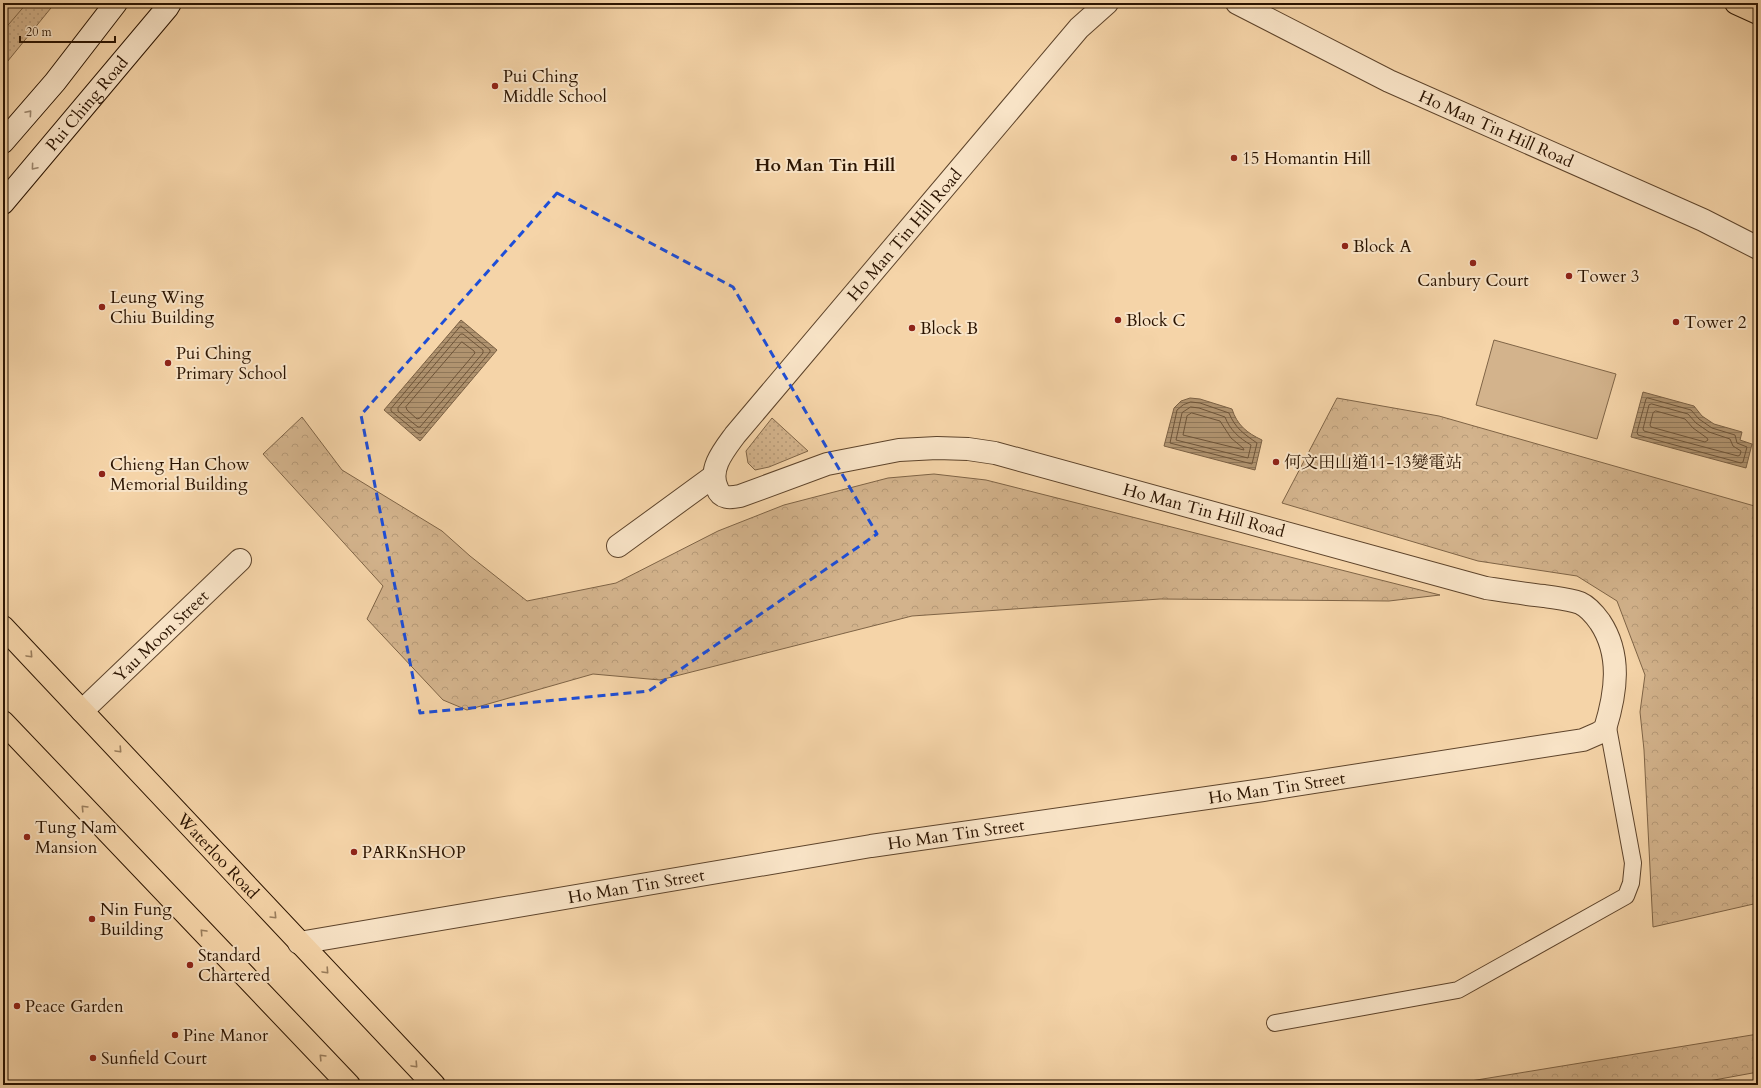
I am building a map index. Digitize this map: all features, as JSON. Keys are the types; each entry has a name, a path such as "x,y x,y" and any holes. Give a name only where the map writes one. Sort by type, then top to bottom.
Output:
{"main road":[{"path":"1736,3 1758,13"},
{"name":"Waterloo Road","path":"3,627 434,1085"},
{"path":"3,722 348,1085"}],"street":[{"path":"3,142 55,82 116,3"},
{"name":"Pui Ching Road","path":"3,204 170,3"},
{"name":"Ho Man Tin Hill Road","path":"1107,3 1079,28 739,430 717,462 714,476 718,492 722,496 729,498 740,496 834,463 899,450 968,448 995,453 1486,588 1563,599 1581,604 1593,613 1605,630 1612,646 1615,661 1615,680 1607,722"},
{"name":"Ho Man Tin Hill Road","path":"1236,3 1389,81 1703,220 1758,248"},
{"path":"618,546 714,476"},
{"name":"Yau Moon Street","path":"82,711 240,560"},
{"name":"Ho Man Tin Street","path":"299,942 871,846 1263,790 1583,740 1599,733 1605,728 1607,722"}],"lane":[{"path":"1275,1023 1458,990 1626,896 1631,884 1633,863 1607,722"}],"highlighted area":[{"path":"557,193 733,287 877,534 649,691 420,713 361,415"}],"green space":[{"path":"3,3 55,3 3,67"},
{"path":"3,3 27,3 3,31"},
{"path":"1494,340 1616,374 1597,439 1476,405"},
{"path":"1337,398 1439,416 1758,507 1758,903 1653,927 1644,750 1640,712 1645,675 1617,601 1577,576 1478,561 1282,503"},
{"path":"302,417 342,470 442,531 470,556 527,601 616,583 718,531 784,505 888,478 934,474 986,480 1440,595 1389,601 1160,599 912,616 660,680 593,674 467,710 443,700 367,619 383,586 263,454"},
{"path":"772,418 808,451 769,467 755,470 748,463 746,451"},
{"path":"1758,1034 1758,1072 1687,1085 1446,1085"}],"water":[{"path":"461,320 497,350 420,441 384,410"},
{"path":"1643,392 1694,406 1702,416 1714,424 1742,432 1740,440 1752,444 1746,468 1631,437"},
{"path":"1190,398 1200,399 1232,409 1234,415 1243,428 1262,440 1255,470 1164,446 1174,408 1181,401"}],"place":[{"name":"Pui Ching Middle School","path":"495,86"},
{"name":"15 Homantin Hill","path":"1234,158"},
{"name":"Block A","path":"1345,246"},
{"name":"Canbury Court","path":"1473,263"},
{"name":"Tower 3","path":"1569,276"},
{"name":"Leung Wing Chiu Building","path":"102,307"},
{"name":"Block C","path":"1118,320"},
{"name":"Tower 2","path":"1676,322"},
{"name":"Block B","path":"912,328"},
{"name":"Pui Ching Primary School","path":"168,363"},
{"name":"何文田山道11-13變電站","path":"1276,462"},
{"name":"Chieng Han Chow Memorial Building","path":"102,474"},
{"name":"Tung Nam Mansion","path":"27,837"},
{"name":"PARKnSHOP","path":"354,852"},
{"name":"Nin Fung Building","path":"92,919"},
{"name":"Standard Chartered","path":"190,965"},
{"name":"Peace Garden","path":"17,1006"},
{"name":"Pine Manor","path":"175,1035"},
{"name":"Sunfield Court","path":"93,1058"}],"district":[{"name":"Ho Man Tin Hill","path":"825,165"}]}
